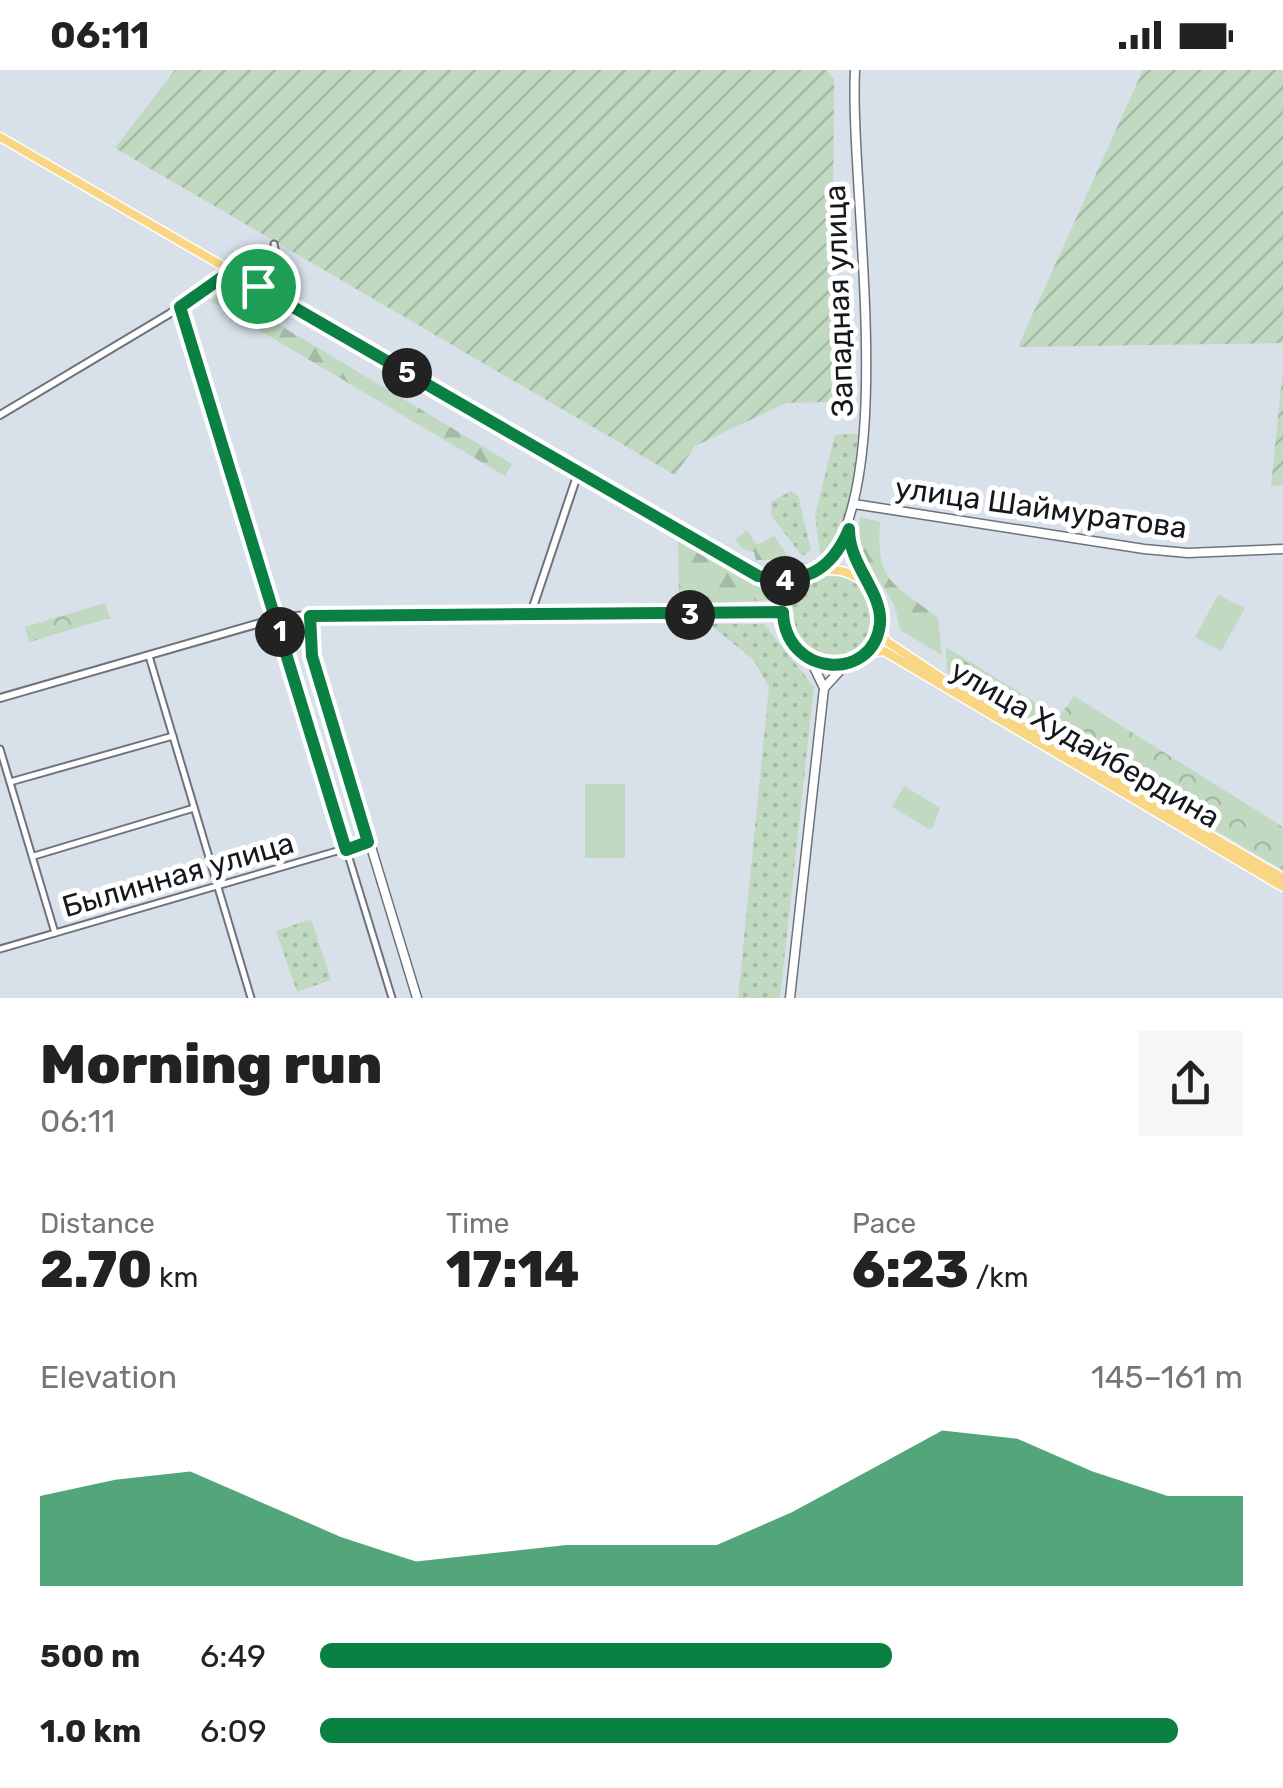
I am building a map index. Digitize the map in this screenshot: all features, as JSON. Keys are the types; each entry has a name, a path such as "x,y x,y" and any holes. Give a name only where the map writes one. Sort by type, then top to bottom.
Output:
{"main road":[{"name":"Западная улица","path":"819,572 838,552 849,529 867,424 855,70"},
{"path":"0,137 758,576 780,582 819,572 844,572 864,583 876,601 880,626 862,654 846,664 824,688"},
{"name":"улица Шаймуратова","path":"854,504 1144,549 1188,553 1283,550"},
{"name":"Западная улица","path":"849,529 851,554 864,583"},
{"path":"758,576 784,610 788,637 811,661 824,688 790,998"},
{"path":"784,610 790,594 808,576"},
{"path":"417,998 312,656 310,616 784,610"},
{"name":"улица Худайбердина","path":"880,626 886,641 943,678 1283,878"},
{"name":"улица Худайбердина","path":"862,654 884,651 1283,887"},
{"path":"811,661 846,664"}],"street":[{"path":"258,286 278,264 274,244"},
{"path":"0,415 180,307 231,271"},
{"path":"180,307 392,998"},
{"path":"531,615 578,472"},
{"path":"0,698 275,619 310,616"},
{"path":"149,656 251,998"},
{"path":"10,782 173,736"},
{"path":"0,749 55,933"},
{"path":"33,857 194,808"},
{"name":"Былинная улица","path":"0,949 368,842"}],"green space":[{"path":"175,70 826,70 834,79 832,402 786,403 695,446 675,475 115,148"},
{"path":"1143,70 1283,70 1283,343 1018,347"},
{"path":"226,293 512,464 505,476 210,301"},
{"path":"1283,369 1283,485 1271,486"},
{"path":"858,434 846,520 832,549 821,559 815,516 835,435"},
{"path":"791,491 798,496 811,550 802,556 771,515 771,502"},
{"path":"860,517 880,522 881,558 891,580 938,618 942,655 900,630 890,598 863,554"},
{"path":"747,530 757,545 774,536 791,560 756,560 754,552 743,549 735,540"},
{"path":"678,539 757,579 771,595 770,600 679,605"},
{"path":"824,576 840,576 856,583 867,594 874,618 871,634 862,648 840,660 824,660 808,653 797,642 790,626 790,610 797,594 808,583"},
{"path":"1218,595 1245,608 1221,651 1195,637"},
{"path":"105,603 110,618 29,642 25,627"},
{"path":"709,624 764,624 814,687 780,998 738,998 769,687 753,659"},
{"path":"946,647 1059,717 1074,696 1283,827 1283,870 947,672"},
{"path":"585,784 625,784 625,858 585,858"},
{"path":"904,786 940,808 933,827 929,829 892,807"},
{"path":"311,919 331,980 297,992 276,931"}],"route":[{"path":"231,271 258,286 758,576 780,582 819,572 838,552 849,529 851,554 879,612 880,626 872,644 846,664 822,665 793,646 783,612 310,616 312,656 368,842 346,850 180,307 231,271"}]}
